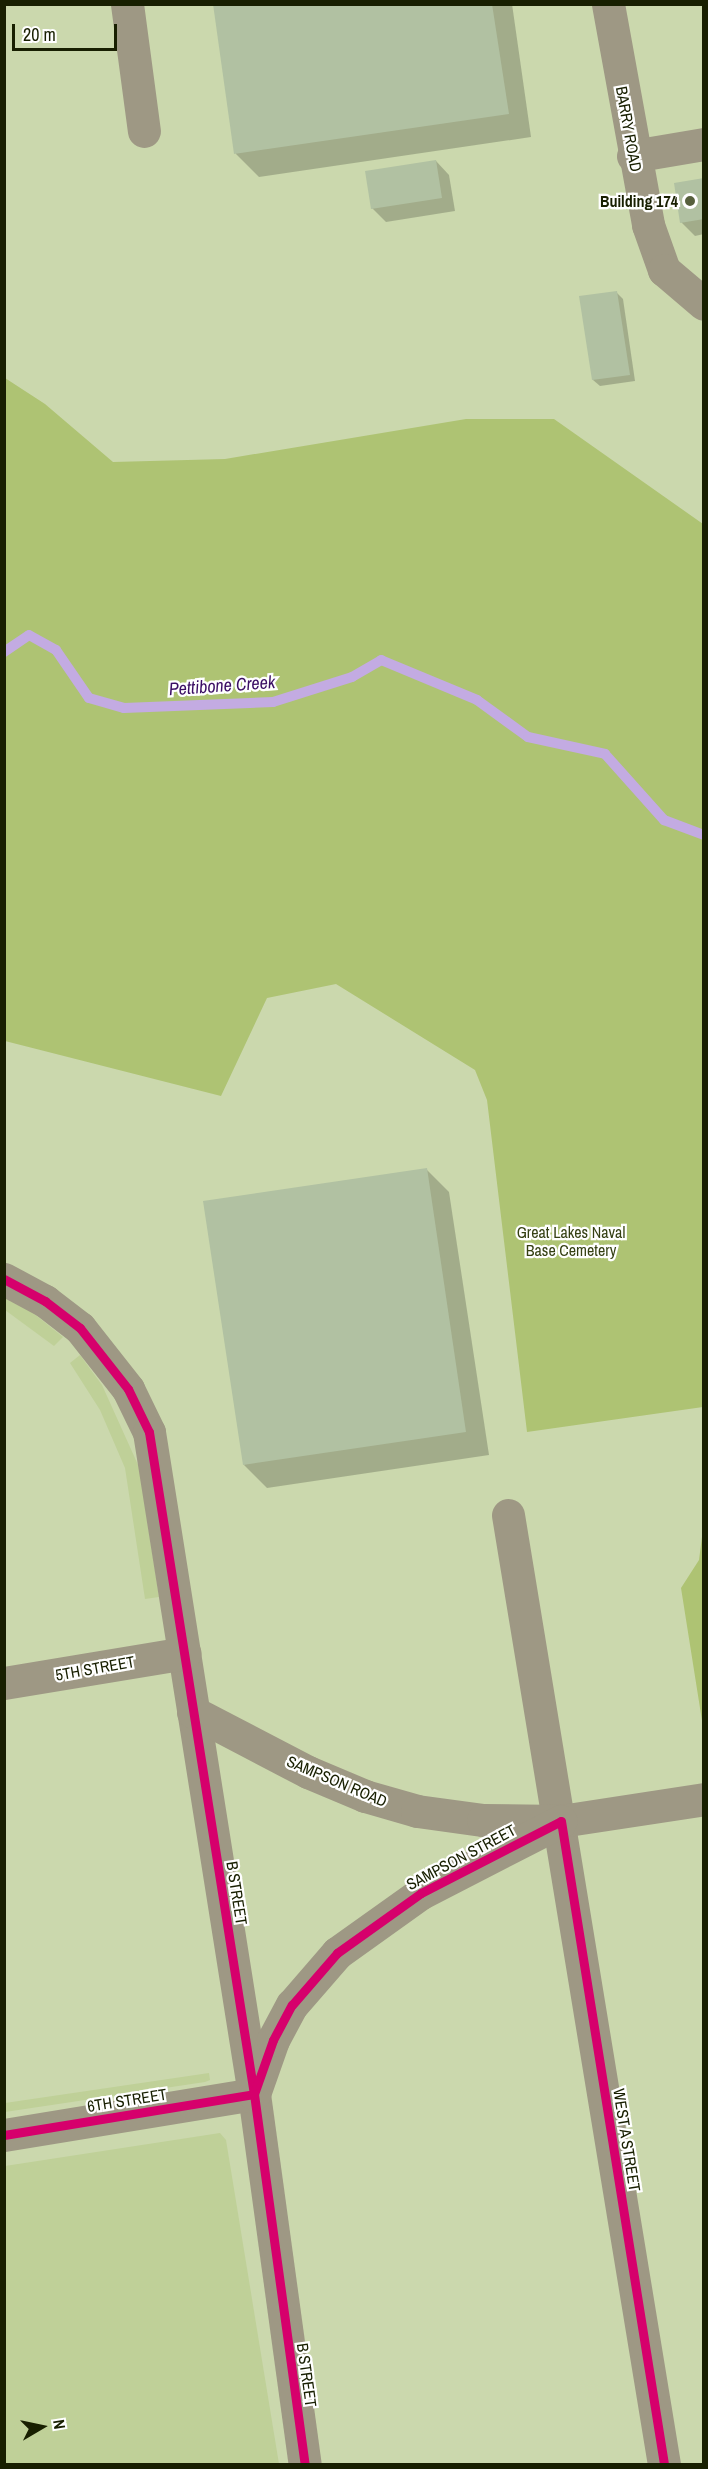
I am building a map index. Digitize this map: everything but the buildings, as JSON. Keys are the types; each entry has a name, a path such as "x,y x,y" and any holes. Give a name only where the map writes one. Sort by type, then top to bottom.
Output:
{"street":[{"path":"127,4 144,131"},
{"name":"BARRY ROAD","path":"608,4 633,156 648,225 664,270 704,304"},
{"path":"633,156 704,144"},
{"name":"B STREET","path":"4,1279 45,1301 80,1328 128,1389 149,1432 254,2094 305,2464"},
{"name":"WEST A STREET","path":"508,1515 561,1821 664,2464"},
{"name":"5TH STREET","path":"4,1683 185,1653"},
{"name":"SAMPSON ROAD","path":"194,1712 308,1772 365,1796 417,1811 472,1818 561,1821 704,1799"},
{"name":"SAMPSON STREET","path":"254,2094 273,2040 292,2005 337,1953 421,1893 561,1821"},
{"name":"6TH STREET","path":"4,2135 254,2094"}],"green space":[{"name":"Great Lakes Naval Base Cemetery","path":"5,378 45,404 113,462 225,459 466,419 554,419 703,524 703,1407 527,1432 487,1100 475,1070 336,984 267,998 221,1096 5,1041"},
{"path":"4,1295 27,1308 63,1337 54,1346 5,1310"},
{"path":"80,1355 102,1385 139,1467 159,1597 145,1599 125,1468 100,1410 70,1363"},
{"path":"703,1529 703,1727 681,1588 699,1560"},
{"path":"209,2073 210,2080 205,2082 5,2112 5,2103"},
{"path":"220,2133 226,2140 279,2464 5,2464 5,2166"}],"waterway":[{"name":"Pettibone Creek","path":"4,652 29,635 56,650 89,698 124,708 273,702 352,677 381,660 477,700 528,737 605,754 664,820 704,835"}],"cycle path":[{"path":"4,1279 45,1301 80,1328 128,1389 149,1432 254,2094 305,2464"},
{"path":"4,2135 254,2094 273,2040 292,2005 337,1953 421,1893 561,1821 664,2464"}],"place":[{"name":"Building 174","path":"690,201"}]}
